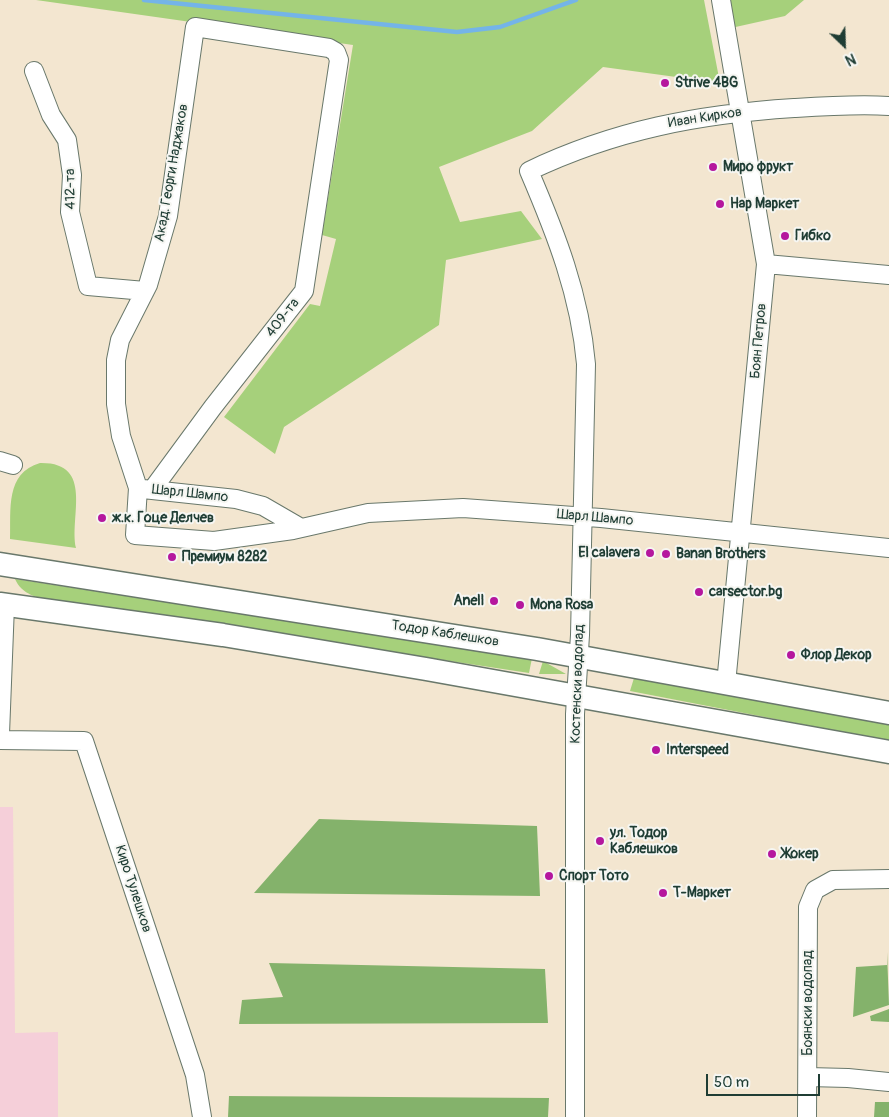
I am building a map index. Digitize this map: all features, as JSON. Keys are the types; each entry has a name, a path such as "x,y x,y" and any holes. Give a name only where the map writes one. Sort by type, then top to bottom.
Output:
{"main road":[{"name":"Тодор Каблешков","path":"0,564 579,657 889,713"},
{"path":"2,605 223,635 577,694 889,752"}],"street":[{"name":"Боян Петров","path":"721,0 766,264 726,684"},
{"name":"Акад. Георги Наджаков","path":"145,489 121,436 115,380 116,360 120,340 145,291 168,216 195,27 329,48 336,52"},
{"name":"409-та","path":"145,489 213,407 304,291 339,60 336,52"},
{"name":"412-та","path":"34,71 51,115 67,140 72,175 70,212 88,286 145,291"},
{"name":"Иван Кирков","path":"529,171 562,155 608,139 690,118 740,112 860,104 889,106"},
{"name":"Костенски водопад","path":"529,171 572,282 584,345 587,386 577,694 574,1117"},
{"path":"766,264 889,275"},
{"name":"Шарл Шампо","path":"301,528 263,506 236,498 145,489 134,532 138,537 214,541 301,528 368,513 463,508 582,517 889,548"},
{"path":"0,734 2,605"},
{"name":"Киро Тулешков","path":"0,740 84,741 195,1075 202,1117"},
{"name":"Боянски водопад","path":"807,1117 808,907 815,890 833,880 889,879"},
{"path":"808,1077 889,1082"}],"shaded area":[{"path":"0,807 13,807 15,1033 58,1032 58,1117 0,1117"}],"green space":[{"path":"36,0 704,0 720,83 603,67 532,131 439,167 460,222 521,211 542,239 446,260 439,325 284,427 275,454 224,417 310,304 320,306 336,239 322,235 353,45"},
{"path":"731,0 804,0 785,16 731,28"},
{"path":"40,463 57,465 68,472 74,481 76,494 76,548 10,539 12,494 15,484 29,468"},
{"path":"15,579 532,658 529,673 54,601 36,597 26,592"},
{"path":"543,661 566,674 539,674"},
{"path":"634,678 889,725 889,741 630,691"},
{"path":"319,819 537,826 540,896 254,893"},
{"path":"887,952 889,1005 853,1017 856,967 887,965"},
{"path":"269,963 545,969 548,1023 239,1024 242,1000 283,997"},
{"path":"889,1009 889,1022 871,1021 870,1016"},
{"path":"229,1096 549,1098 548,1117 228,1117"},
{"path":"875,1102 889,1102 889,1117 874,1117"}],"waterway":[{"path":"144,0 457,32 500,27 576,0"}],"place":[{"name":"Strive 4BG","path":"665,83"},
{"name":"Миро фрукт","path":"713,167"},
{"name":"Нар Маркет","path":"720,204"},
{"name":"Гибко","path":"785,236"},
{"name":"ж.к. Гоце Делчев","path":"102,518"},
{"name":"El calavera","path":"650,553"},
{"name":"Banan Brothers","path":"666,554"},
{"name":"Премиум 8282","path":"172,557"},
{"name":"carsector.bg","path":"699,592"},
{"name":"Anell","path":"494,601"},
{"name":"Mona Rosa","path":"520,605"},
{"name":"Флор Декор","path":"791,655"},
{"name":"Interspeed","path":"656,750"},
{"name":"ул. Тодор Каблешков","path":"600,841"},
{"name":"Жокер","path":"772,854"},
{"name":"Спорт Тото","path":"549,876"},
{"name":"Т-Маркет","path":"663,893"}]}
